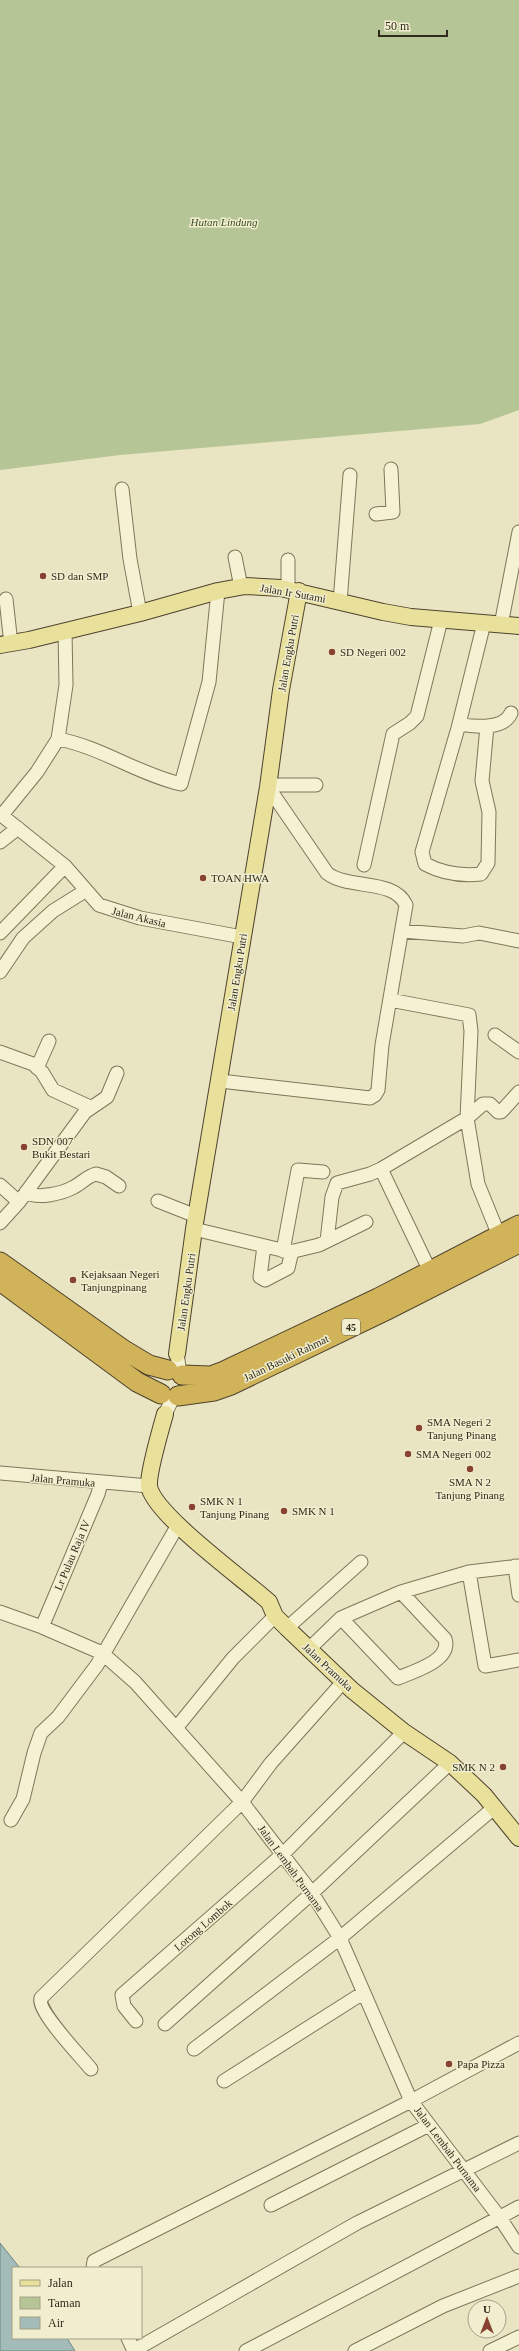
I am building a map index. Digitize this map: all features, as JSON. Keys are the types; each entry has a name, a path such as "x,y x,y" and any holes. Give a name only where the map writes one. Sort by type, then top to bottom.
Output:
{"highway":[{"name":"Jalan Basuki Rahmat","path":"168,1400 214,1391 387,1310 508,1243 519,1225"},
{"name":"Jalan Basuki Rahmat","path":"0,1262 124,1350 149,1365 175,1368 211,1376 430,1271 508,1243"},
{"path":"0,1281 137,1382 168,1400"},
{"path":"175,1368 185,1386 168,1400 157,1382 161,1373 175,1368"}],"main road":[{"name":"Jalan Ir Sutami","path":"5,644 140,613 218,591 241,587 270,586 294,590 383,612 441,620 519,626"},
{"name":"Jalan Engku Putri","path":"175,1368 195,1222 220,1081 242,938 268,786 294,590"},
{"path":"149,1486 168,1400"},
{"name":"Jalan Pramuka","path":"149,1486 158,1503 178,1525 269,1602 275,1616 343,1682 404,1732 450,1763 495,1807 519,1838"}],"street":[{"path":"376,514 393,512 391,469"},
{"path":"340,602 350,475"},
{"path":"122,489 130,559 140,613"},
{"path":"501,624 519,532"},
{"path":"235,557 241,587"},
{"path":"288,560 294,590"},
{"path":"58,739 92,747 149,774 181,784 209,682 218,591"},
{"path":"5,644 6,599"},
{"path":"364,865 393,734 410,723 417,716 441,620"},
{"path":"484,623 459,724 422,852 425,864 436,870 468,876 481,874 488,863 489,812 482,781 487,726"},
{"path":"1,814 37,772 58,739 66,685 65,630"},
{"path":"459,724 476,727 487,726 506,719 511,713"},
{"path":"268,786 316,785"},
{"path":"220,1081 370,1098 376,1095 380,1080 382,1045 406,905 404,900 394,893 377,886 341,881 327,873 268,786"},
{"name":"Jalan Akasia","path":"1,814 65,866 85,891 99,905 122,913 177,926 242,938"},
{"path":"0,842 18,828"},
{"path":"0,933 65,866"},
{"path":"0,972 23,938 53,911 85,891"},
{"path":"402,931 463,936 479,933 519,941"},
{"path":"390,1000 469,1015 471,1030 467,1118 478,1184 508,1243"},
{"path":"495,1035 519,1052"},
{"path":"37,1068 49,1041"},
{"path":"0,1052 37,1068 53,1090 90,1108"},
{"path":"0,1223 22,1197 90,1108 107,1097 117,1073"},
{"path":"327,1241 332,1197 337,1182 370,1174 467,1118 486,1103 501,1112 519,1092"},
{"path":"381,1168 430,1271"},
{"path":"264,1246 260,1277 265,1280 288,1268 288,1251 298,1170 323,1172"},
{"path":"0,1185 22,1197 37,1196 69,1189 96,1174 106,1177 119,1186"},
{"path":"158,1201 195,1222 264,1246 288,1251 307,1249 366,1222"},
{"name":"Jalan Pramuka","path":"0,1473 100,1483 149,1486"},
{"name":"Lr Pulau Raja IV","path":"42,1627 98,1494 100,1483"},
{"path":"11,1820 23,1799 34,1753 41,1733 58,1717 97,1665 102,1653 178,1525"},
{"path":"287,1628 361,1562"},
{"path":"309,1649 341,1618 401,1592 469,1572 517,1566 519,1595"},
{"path":"469,1572 485,1666 519,1660"},
{"path":"341,1618 398,1678 428,1666 441,1655 446,1648 445,1639 401,1592"},
{"name":"Jalan Lembah Purnama","path":"0,1612 42,1627 102,1653 135,1682 177,1727 242,1802 312,1893 340,1938 411,2101 500,2218 519,2247"},
{"path":"177,1727 233,1658 275,1616"},
{"path":"91,2069 48,2018 40,2004 41,1998 242,1802 271,1763 343,1682"},
{"name":"Lorong Lombok","path":"136,2021 124,2006 122,1995 283,1854 404,1732"},
{"path":"165,2024 312,1893 450,1763"},
{"path":"194,2049 340,1938 495,1807"},
{"path":"224,2081 363,1993"},
{"path":"93,2267 94,2261 411,2101 519,2043"},
{"path":"271,2205 429,2125"},
{"path":"128,2339 134,2351 357,2223 519,2143"},
{"path":"246,2351 500,2218 519,2206"},
{"path":"354,2351 443,2306 519,2276"},
{"path":"490,2351 519,2337"}],"green space":[{"name":"Hutan Lindung","path":"0,0 519,0 519,410 480,424 120,455 0,470"}],"water":[{"path":"0,2243 19,2267 12,2267 12,2339 68,2339 75,2351 0,2351"}],"place":[{"name":"SD dan SMP","path":"43,576"},
{"name":"SD Negeri 002","path":"332,652"},
{"name":"TOAN HWA","path":"203,878"},
{"name":"SDN 007 Bukit Bestari","path":"24,1147"},
{"name":"Kejaksaan Negeri Tanjungpinang","path":"73,1280"},
{"name":"SMA Negeri 2 Tanjung Pinang","path":"419,1428"},
{"name":"SMA Negeri 002","path":"408,1454"},
{"name":"SMA N 2 Tanjung Pinang","path":"470,1469"},
{"name":"SMK N 1 Tanjung Pinang","path":"192,1507"},
{"name":"SMK N 1","path":"284,1511"},
{"name":"SMK N 2","path":"503,1767"},
{"name":"Papa Pizza","path":"449,2064"}]}
